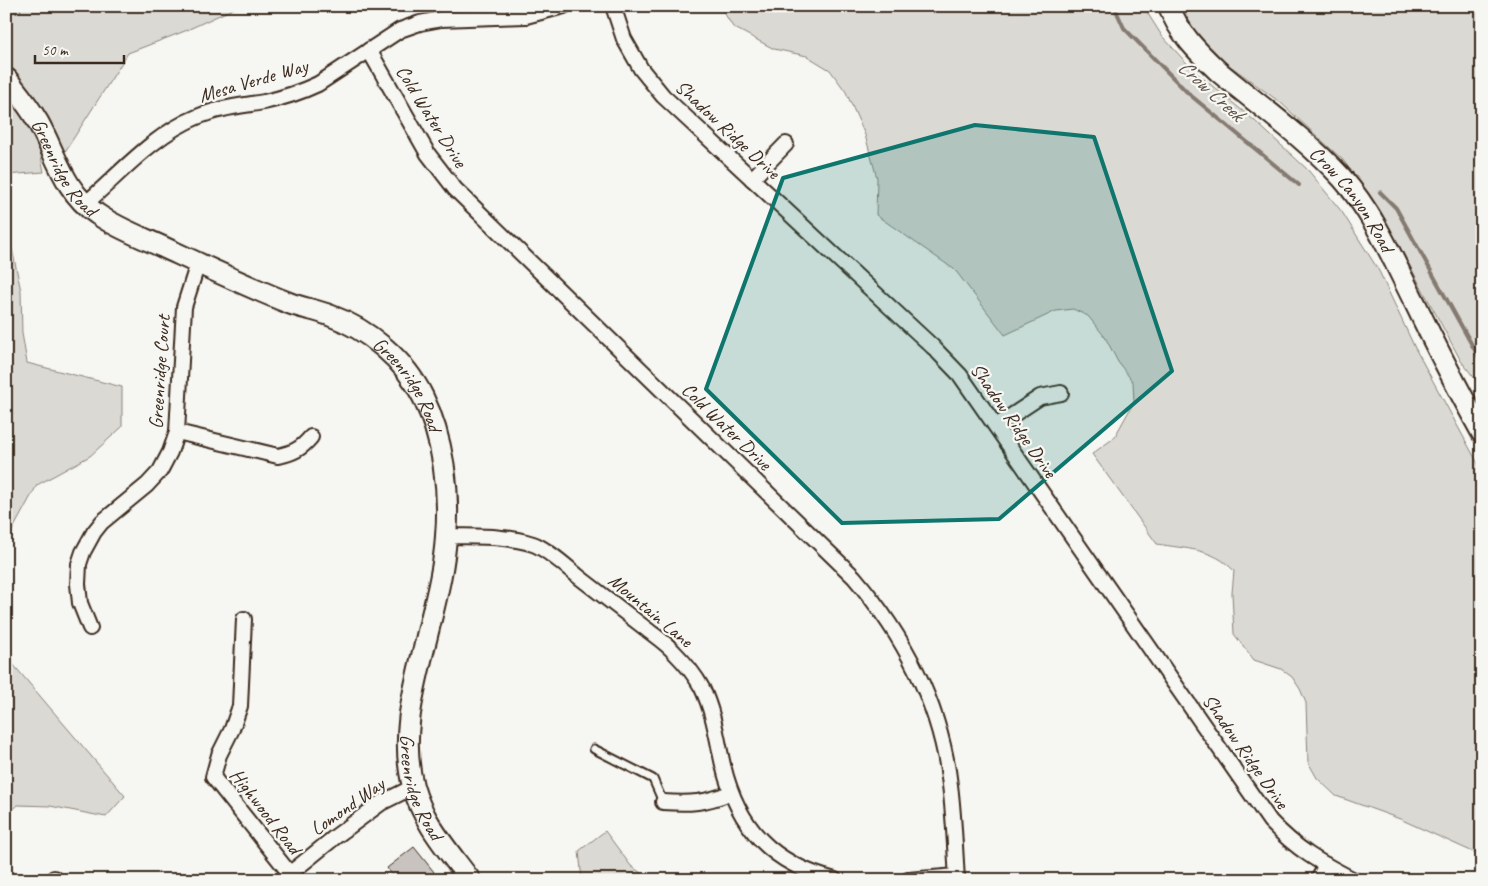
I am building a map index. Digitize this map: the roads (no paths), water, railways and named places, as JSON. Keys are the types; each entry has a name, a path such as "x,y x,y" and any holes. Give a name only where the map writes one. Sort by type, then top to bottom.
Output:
{"street":[{"name":"Mesa Verde Way","path":"86,204 153,144 182,124 216,111 265,101 318,84 400,30 441,19 526,16 564,6"},
{"name":"Shadow Ridge Drive","path":"613,6 624,39 641,69 663,96 933,347 960,375 1254,801 1288,840 1305,853 1354,880"},
{"name":"Crow Canyon Road","path":"1170,6 1172,15 1181,31 1205,58 1219,72 1310,147 1342,178 1365,208 1386,245 1445,365 1482,433"},
{"name":"Cold Water Drive","path":"369,50 428,154 455,189 854,578 886,618 908,654 924,686 941,737 950,784 957,878"},
{"name":"Greenridge Road","path":"6,79 24,99 38,122 65,180 94,213 109,222 198,263 290,303 330,315 349,324 387,350 422,394 434,421 441,451 445,481 446,536 434,608 415,682 408,722 409,765 413,787 421,810 433,832 470,880"},
{"path":"752,179 786,144"},
{"name":"Greenridge Court","path":"90,628 80,603 78,584 83,552 102,522 147,485 160,471 170,452 177,432 184,307 198,263"},
{"path":"996,426 1040,397 1061,393"},
{"path":"177,432 278,456 290,454 301,448 312,437"},
{"name":"Mountain Lane","path":"446,536 484,536 516,540 535,545 561,563 673,651 690,669 702,688 715,723 730,793 747,824 762,842 780,857 802,869 835,880"},
{"name":"Highwood Road","path":"244,619 240,706 232,729 219,755 213,777 289,878"},
{"name":"Lomond Way","path":"289,878 381,803 413,787"},
{"path":"663,802 690,804 715,799 730,793"},
{"path":"1318,880 1326,865"},
{"path":"908,880 957,878"}],"lane":[{"path":"594,749 654,779 663,802"}],"waterway":[{"name":"Crow Creek","path":"1114,6 1124,28 1189,94 1299,185"},
{"name":"Crow Creek","path":"1380,192 1396,208 1482,363"}]}
